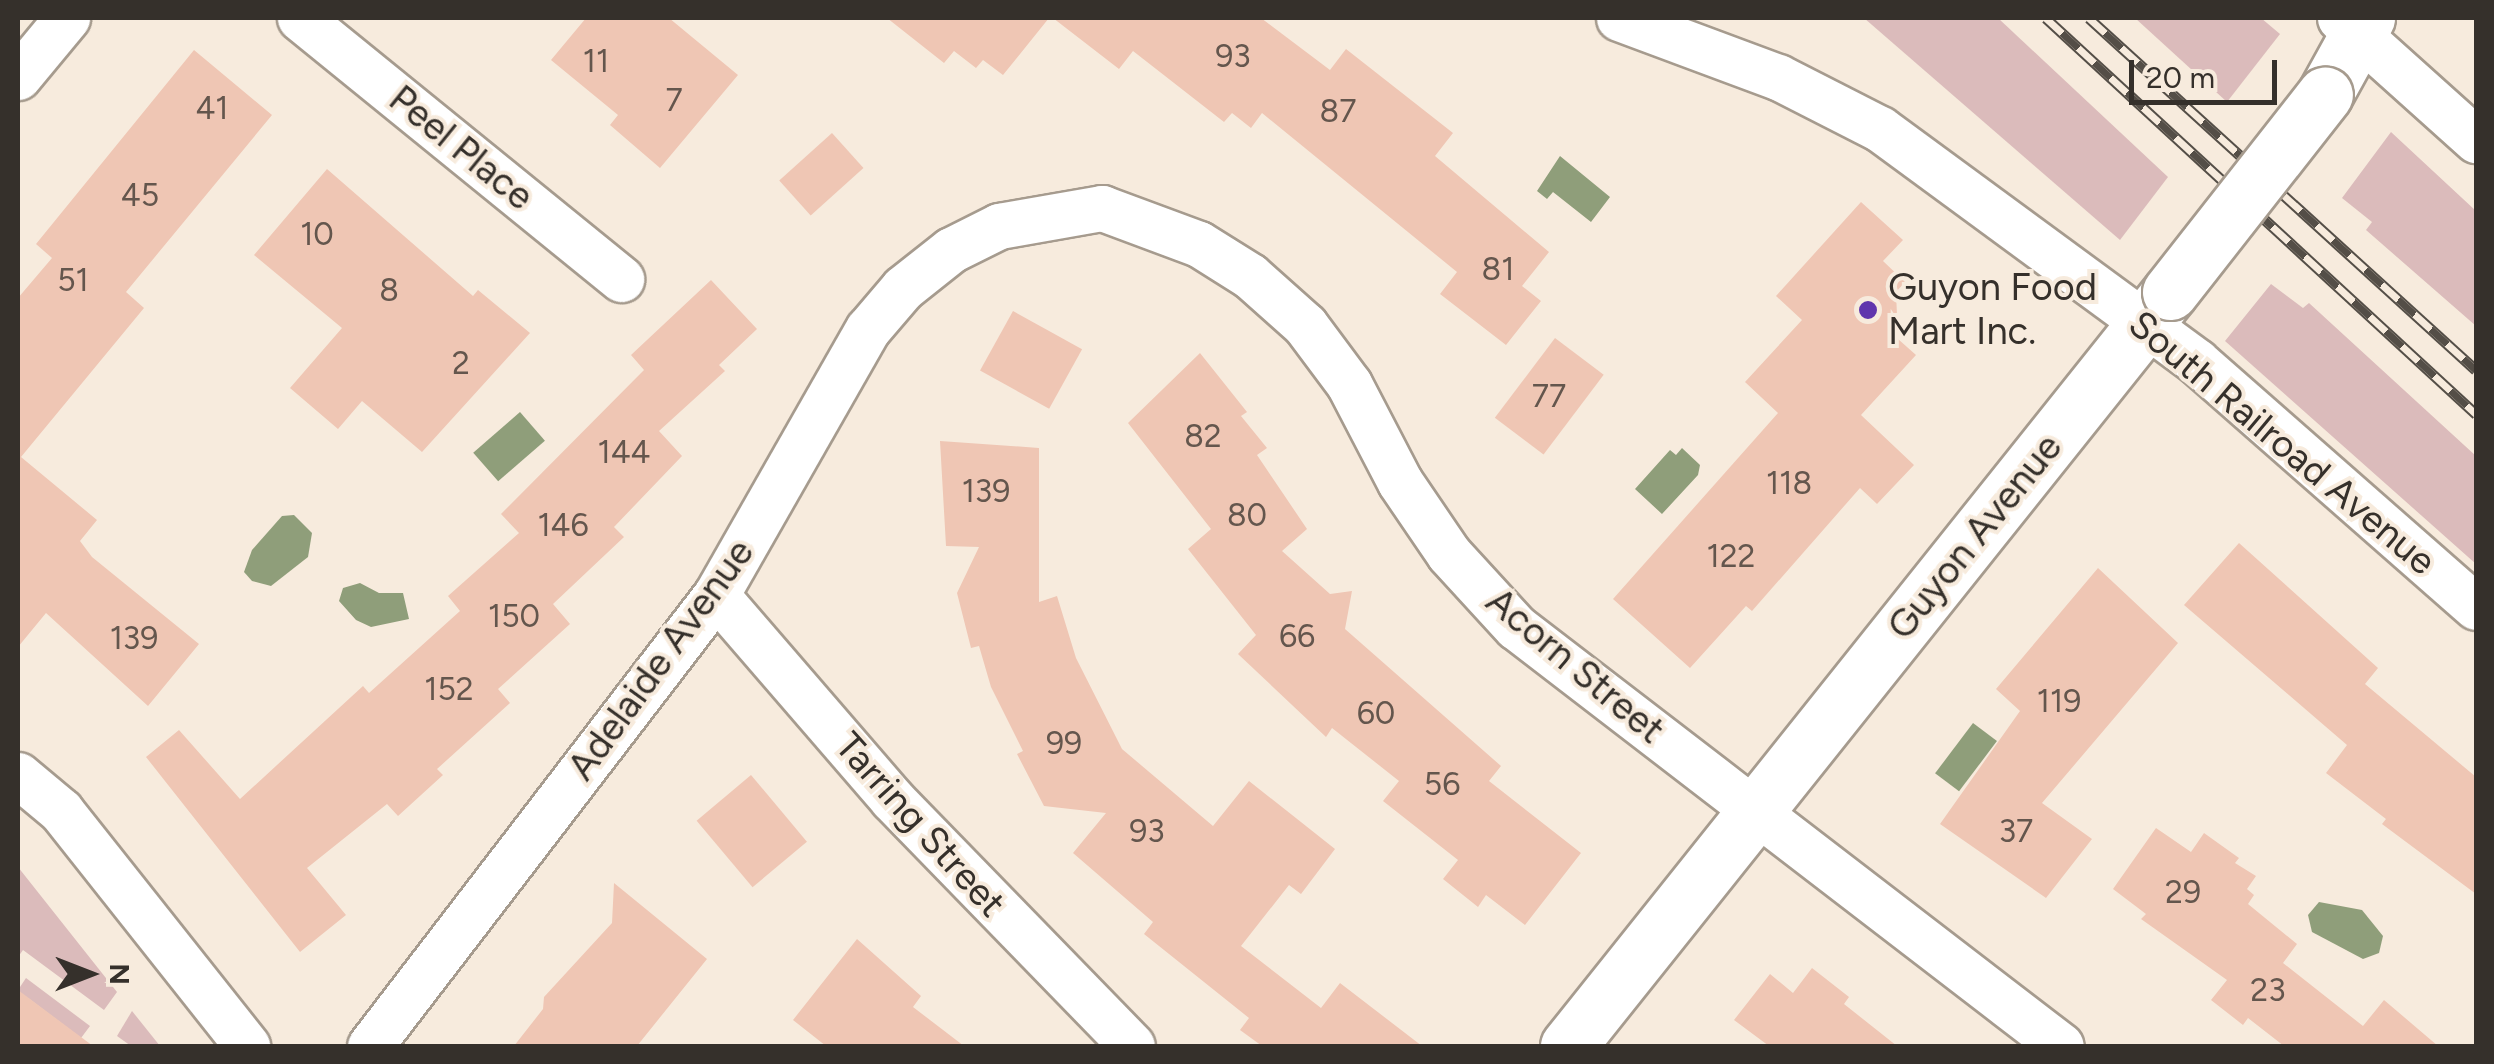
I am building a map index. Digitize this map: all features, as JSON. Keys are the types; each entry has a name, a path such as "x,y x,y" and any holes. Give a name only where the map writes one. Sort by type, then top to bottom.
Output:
{"street":[{"path":"18,77 67,18"},
{"name":"Peel Place","path":"300,18 622,279"},
{"name":"South Railroad Avenue","path":"1619,18 1766,72 1856,115 2158,309 2196,362 2476,607"},
{"path":"2356,23 2476,140"},
{"name":"Guyon Avenue","path":"1568,1046 2158,309 2325,94 2356,23"},
{"name":"Adelaide Avenue","path":"370,1046 716,595 868,329 903,288 951,250 1000,226 1102,208"},
{"name":"Acorn Street","path":"1102,208 1199,244 1250,276 1305,325 1349,384 1400,482 1490,598 1546,650 2061,1046"},
{"name":"Tarring Street","path":"716,595 892,799 1132,1046"},
{"path":"18,775 61,811 247,1046"}],"shaded area":[{"path":"1864,18 1998,18 2168,177 2120,240"},
{"path":"2135,18 2261,18 2280,34 2227,102"},
{"path":"2391,132 2476,211 2476,326 2366,230 2372,222 2342,198"},
{"path":"1560,156 1610,197 1591,222 1553,192 1547,199 1537,191"},
{"path":"2271,284 2303,308 2309,303 2476,456 2476,564 2225,341"},
{"path":"520,412 545,441 498,481 473,453"},
{"path":"1682,448 1700,465 1698,475 1662,514 1635,489 1670,450 1676,455"},
{"path":"294,515 312,533 308,557 271,586 252,581 244,572 252,550 282,516"},
{"path":"360,583 379,593 403,593 409,619 371,627 356,620 339,601 343,588"},
{"path":"1973,723 1997,741 1959,791 1935,773"},
{"path":"18,867 117,992 104,1010 23,950 18,957"},
{"path":"2319,902 2362,910 2383,936 2379,953 2363,959 2312,932 2308,915"},
{"path":"26,978 90,1026 81,1038 28,998 18,1011 18,990"},
{"path":"132,1011 160,1046 131,1046 117,1036"}],"building":[{"path":"586,18 669,18 738,75 660,168 610,125 618,115 551,60"},
{"path":"887,18 1049,18 1003,75 983,60 976,68 954,51 944,63"},
{"path":"1053,18 1261,18 1330,70 1346,49 1453,133 1435,156 1549,252 1522,286 1541,301 1506,345 1440,294 1457,272 1262,113 1251,128 1232,113 1224,122 1133,51 1119,69"},
{"path":"194,50 272,115 126,292 144,308 21,457 97,520 80,541 92,557 199,644 148,706 46,613 18,647 18,298 52,258 36,244"},
{"path":"832,133 863,168 811,215 779,181"},
{"path":"327,169 473,296 478,290 530,333 422,452 362,401 338,429 290,388 342,328 254,255"},
{"path":"1861,202 1903,240 1883,261 1905,282 1896,292 1898,339 1916,355 1861,415 1914,465 1877,504 1860,488 1752,611 1746,606 1690,668 1613,599 1778,413 1745,382 1802,320 1776,296"},
{"path":"711,280 757,329 719,365 725,371 659,431 682,456 614,527 624,537 553,604 570,624 498,689 510,703 437,769 443,775 398,816 387,804 307,868 346,915 300,952 146,757 179,730 240,799 363,686 369,693 460,611 448,596 519,533 501,514 644,370 631,355"},
{"path":"1013,311 1082,349 1049,409 980,370"},
{"path":"1555,338 1604,375 1544,455 1495,418"},
{"path":"1200,353 1247,412 1241,416 1267,448 1257,455 1307,529 1282,551 1330,594 1352,591 1345,629 1501,766 1489,781 1581,853 1525,925 1486,895 1478,907 1443,879 1458,860 1383,801 1399,781 1332,728 1326,737 1238,654 1256,635 1188,549 1211,529 1128,423"},
{"path":"940,441 1039,448 1039,602 1057,596 1076,658 1122,749 1213,826 1249,781 1335,849 1301,894 1289,885 1241,946 1321,1008 1340,983 1422,1046 1262,1046 1240,1030 1249,1018 1144,934 1153,922 1073,853 1106,813 1044,806 1017,754 1023,751 991,687 979,646 971,648 957,593 979,547 946,546"},
{"path":"2239,543 2378,668 2365,684 2476,777 2476,894 2382,824 2386,819 2326,773 2347,745 2184,605"},
{"path":"2098,568 2178,643 2042,803 2092,839 2046,898 1940,824 2020,711 1996,689"},
{"path":"751,775 807,842 753,887 697,821"},
{"path":"2156,828 2191,852 2204,833 2239,858 2235,863 2256,876 2247,889 2254,895 2248,904 2297,944 2283,963 2363,1026 2384,1000 2438,1046 2284,1046 2248,1018 2243,1025 2211,1000 2227,980 2141,919 2146,914 2113,889"},
{"path":"614,883 707,959 637,1046 514,1046 543,1009 544,997 612,923"},
{"path":"857,939 921,996 913,1007 964,1046 826,1046 793,1020"},
{"path":"1812,968 1849,997 1844,1004 1897,1046 1769,1046 1734,1020 1770,974 1793,993"},
{"path":"18,990 93,1046 18,1046"}],"railway":[{"path":"2046,18 2476,414"},
{"path":"2089,18 2476,370"}],"place":[{"name":"Guyon Food Mart Inc.","path":"1868,310"}]}
